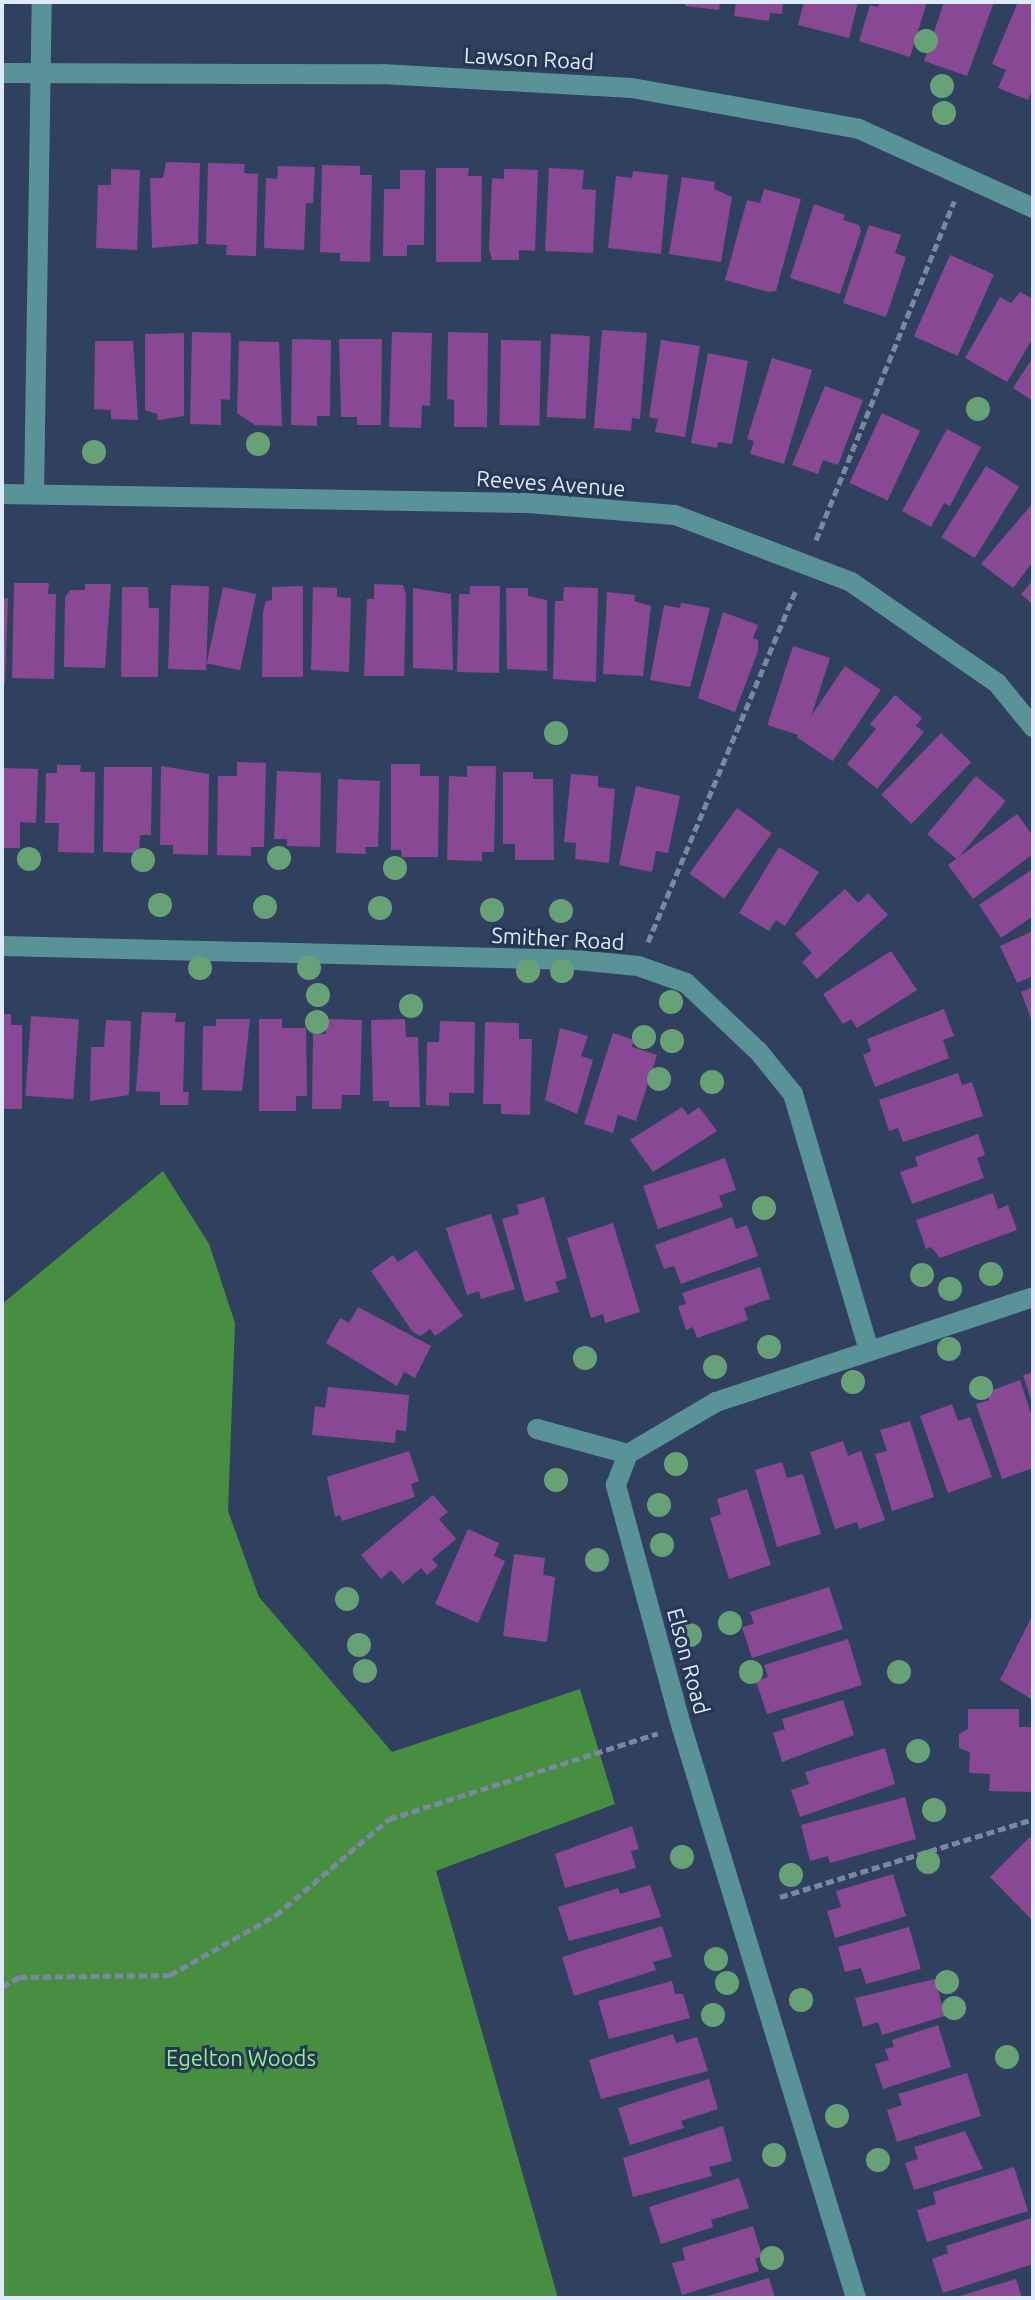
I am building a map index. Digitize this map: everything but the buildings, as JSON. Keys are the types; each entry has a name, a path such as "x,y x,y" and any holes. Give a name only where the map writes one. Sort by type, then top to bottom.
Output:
{"street":[{"path":"34,494 42,2"},
{"name":"Lawson Road","path":"2,73 382,74 632,88 859,129 1033,208"},
{"name":"Reeves Avenue","path":"2,494 528,503 675,515 851,582 997,683 1033,727"},
{"name":"Smither Road","path":"2,946 577,960 638,966 686,983 759,1052 793,1094 869,1351"},
{"path":"537,1429 628,1454 716,1402 1033,1297"},
{"name":"Elson Road","path":"628,1454 616,1485 681,1725 856,2298"}],"path":[{"path":"2,1987 19,1977 170,1975 276,1915 389,1819 681,1725"},
{"path":"780,1897 1033,1819"}],"green space":[{"name":"Egelton Woods","path":"163,1171 209,1244 235,1323 228,1511 259,1597 392,1752 580,1689 615,1804 436,1871 558,2298 2,2298 2,1304"}]}
